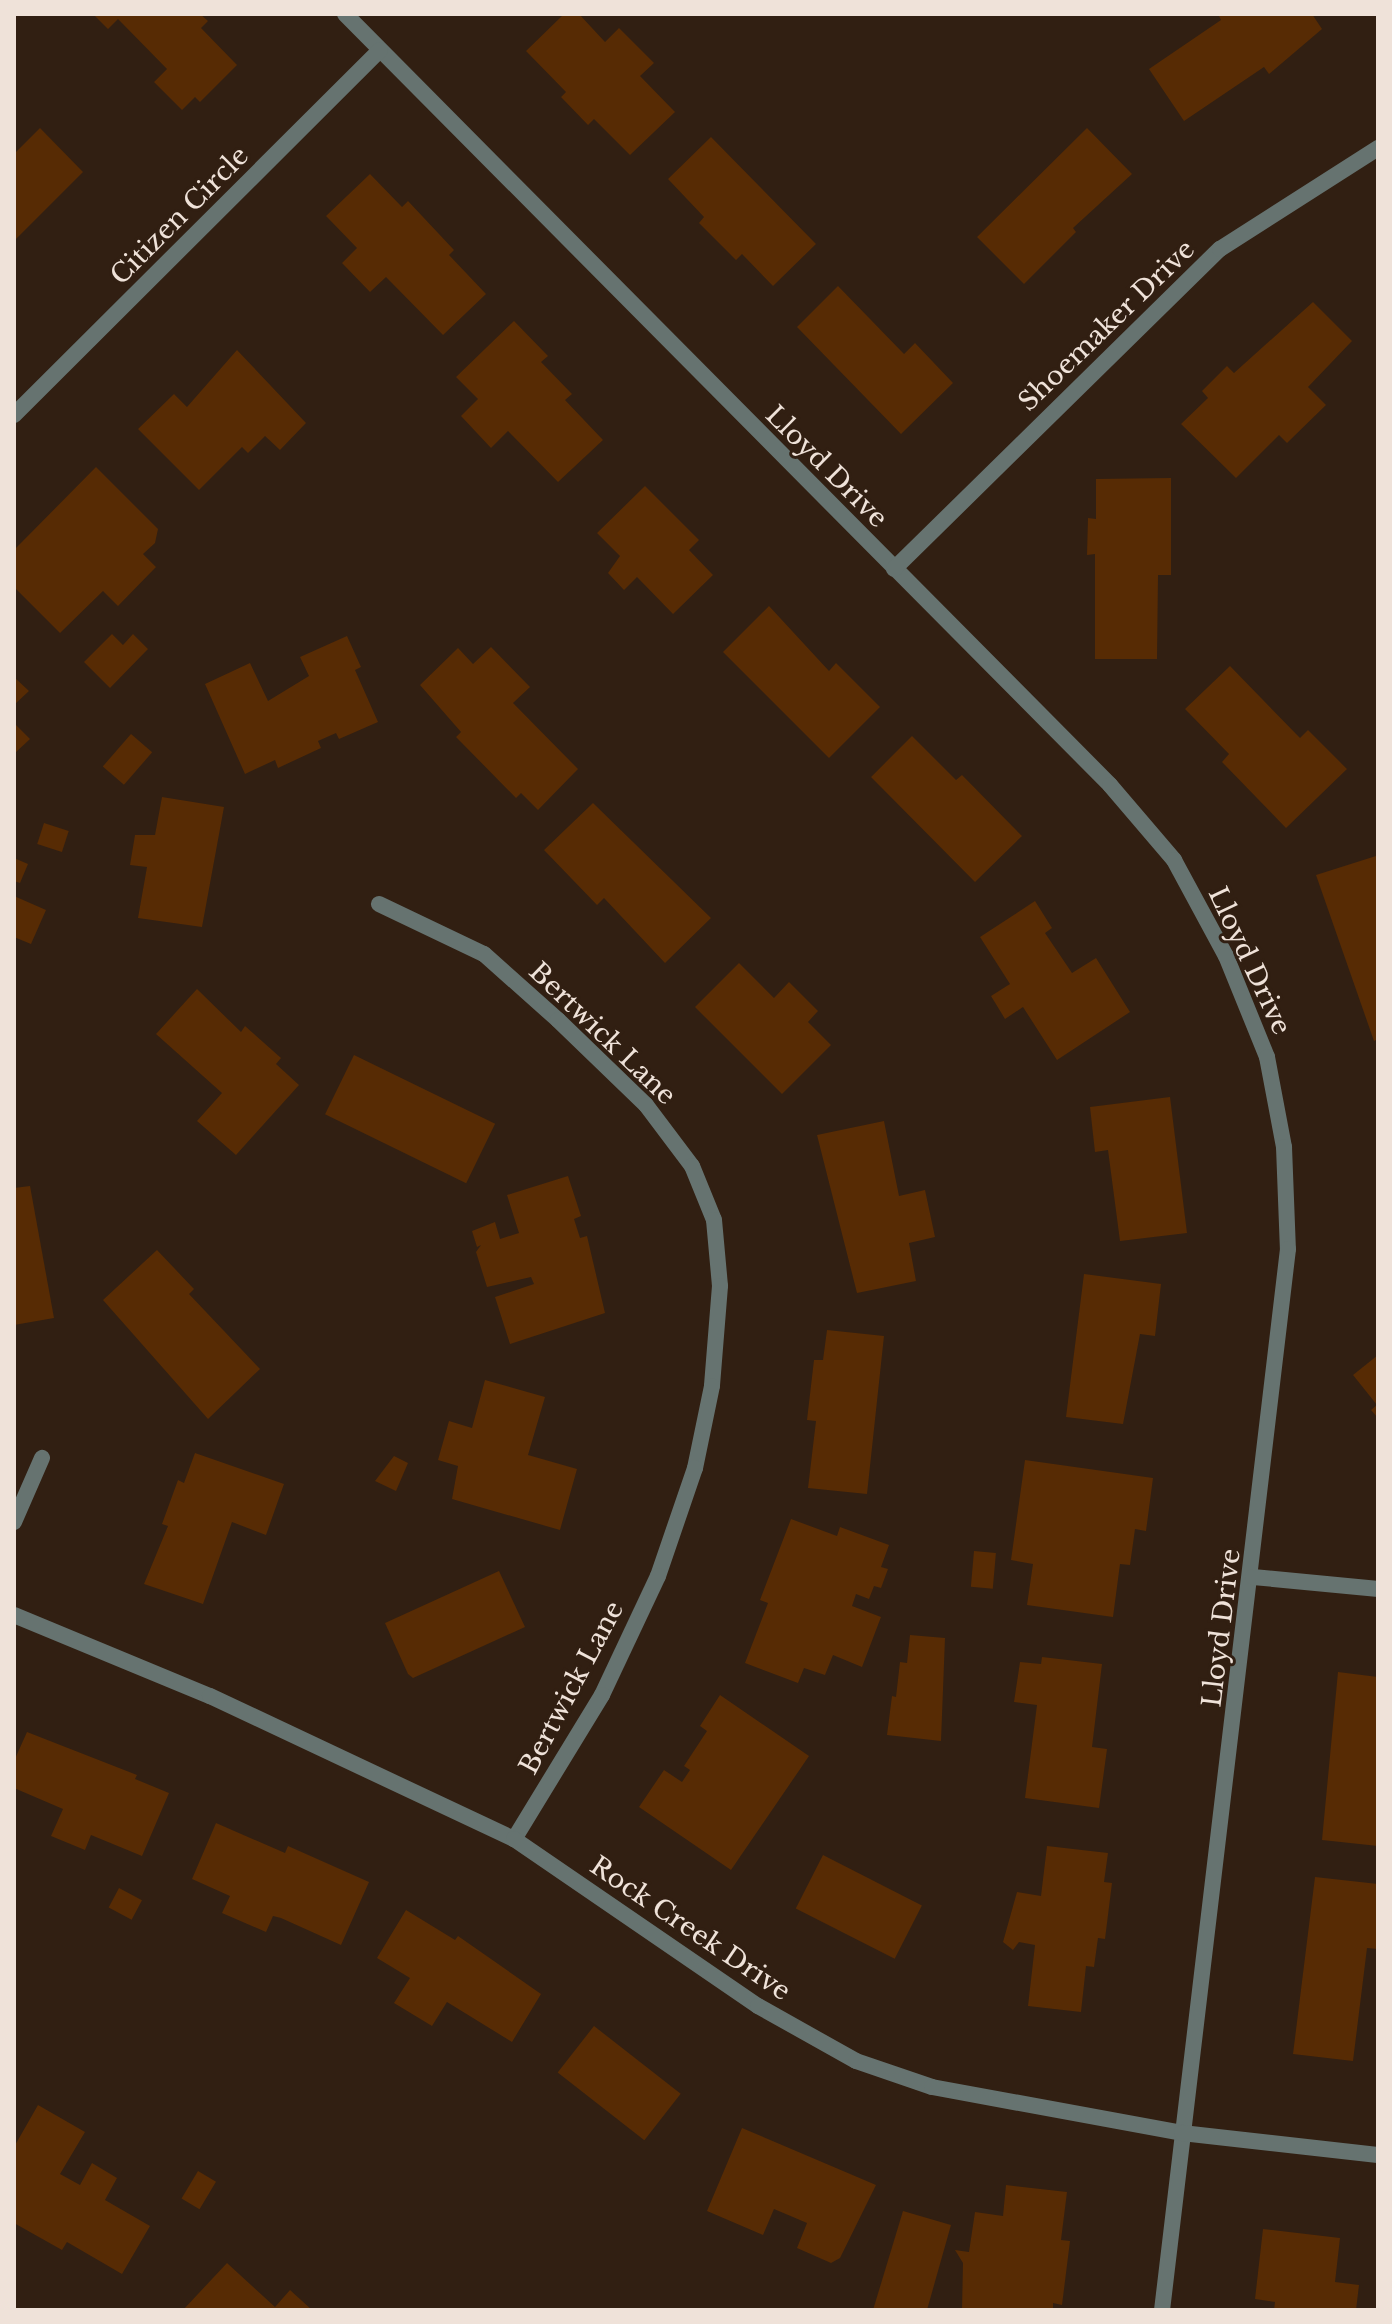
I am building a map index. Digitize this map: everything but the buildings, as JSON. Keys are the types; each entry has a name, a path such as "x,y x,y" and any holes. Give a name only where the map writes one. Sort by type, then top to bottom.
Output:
{"street":[{"name":"Lloyd Drive","path":"345,14 1110,785 1174,860 1226,956 1267,1057 1284,1147 1288,1249 1253,1577 1162,2310"},
{"name":"Citizen Circle","path":"14,415 380,50"},
{"name":"Shoemaker Drive","path":"894,569 1220,249 1378,148"},
{"name":"Bertwick Lane","path":"379,904 484,954 558,1020 646,1105 692,1166 714,1220 719,1300 712,1386 695,1468 658,1576 602,1695 514,1839"},
{"path":"14,1522 42,1458"},
{"path":"1253,1577 1378,1589"},
{"name":"Rock Creek Drive","path":"14,1615 210,1696 514,1839 758,2006 856,2061 932,2087 1182,2133 1378,2155"}]}
